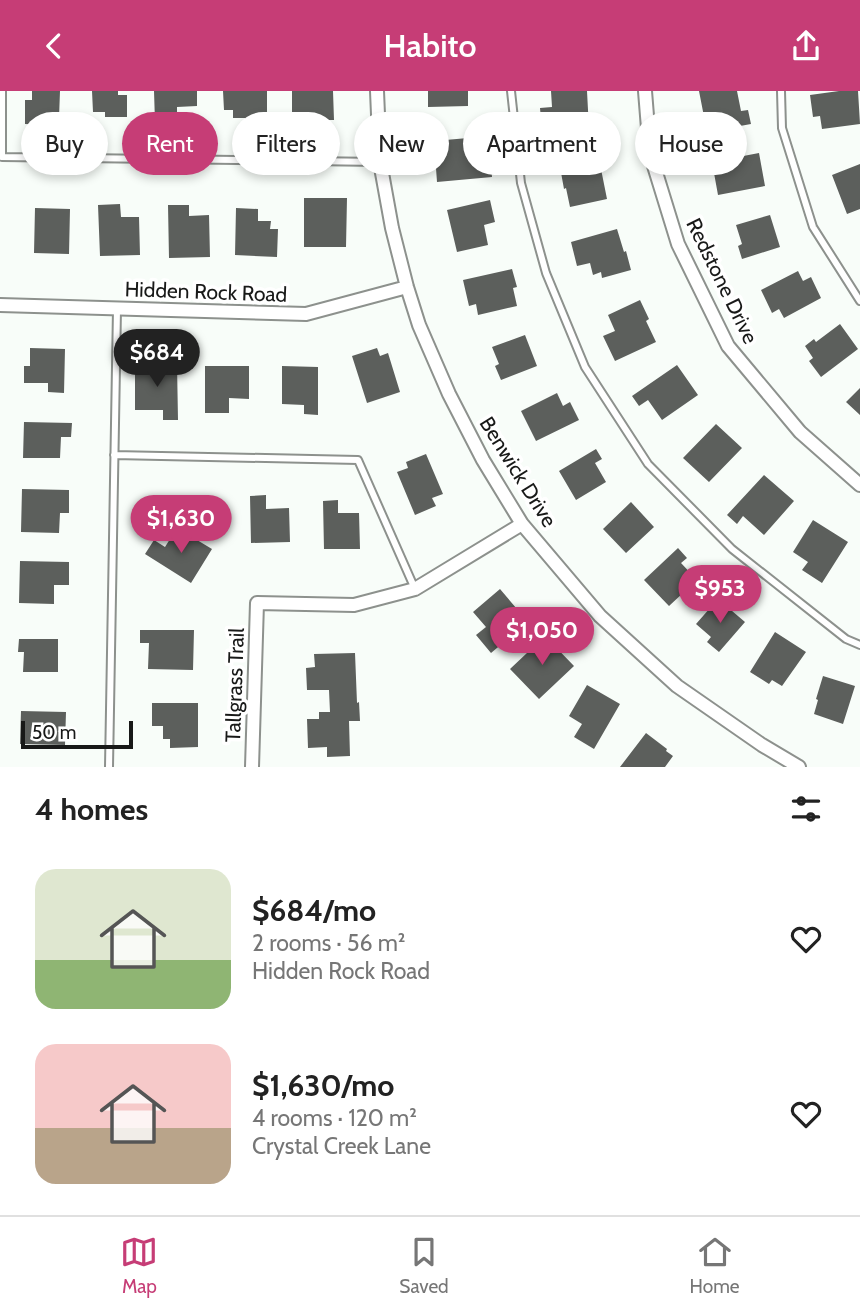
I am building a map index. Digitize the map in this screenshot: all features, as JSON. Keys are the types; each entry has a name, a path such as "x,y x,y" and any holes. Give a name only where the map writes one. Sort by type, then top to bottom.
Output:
{"street":[{"name":"Benwick Drive","path":"377,91 378,112"},
{"name":"Redstone Drive","path":"645,91 650,153 678,244 728,346 800,432 860,485"},
{"name":"Benwick Drive","path":"382,175 392,228 419,325 449,394 522,524 600,616 677,686 762,745 799,767"},
{"name":"Hidden Rock Road","path":"0,305 306,314 407,287"},
{"path":"415,590 522,524"},
{"name":"Tallgrass Trail","path":"252,767 257,603 354,605 415,590"}],"lane":[{"path":"2,91 2,157 354,163"},
{"path":"511,91 521,183 546,274 584,366 648,464 722,540 846,639 860,645"},
{"path":"781,91 782,128 813,227 860,301"},
{"path":"109,767 117,309"},
{"path":"114,455 358,460 415,590"}],"building":[{"path":"32,91 60,91 59,112 25,112 25,100 32,100"},
{"path":"92,91 118,91 118,95 127,95 127,112 122,112 122,117 108,117 108,112 93,112"},
{"path":"154,91 197,91 197,106 177,107 177,112 155,112"},
{"path":"223,91 267,91 267,112 224,110"},
{"path":"292,91 333,91 334,112 292,112"},
{"path":"428,91 468,91 468,106 428,107"},
{"path":"551,91 587,91 588,112 540,112 540,108 552,107"},
{"path":"699,91 737,91 741,111 748,110 751,124 747,125 747,112 703,112"},
{"path":"858,91 860,124 822,129 820,116 813,117 810,95"},
{"path":"463,138 463,175 492,177 437,182 436,175 449,175 449,140"},
{"path":"759,153 765,186 718,195 714,175 747,175 747,155"},
{"path":"860,164 860,209 847,214 832,175"},
{"path":"561,175 602,175 607,199 570,207 566,188 564,189"},
{"path":"304,198 347,198 346,247 304,247"},
{"path":"490,200 495,222 484,225 488,245 457,252 447,210"},
{"path":"120,204 121,217 139,217 140,255 100,256 98,205"},
{"path":"168,205 189,205 189,216 209,215 210,257 169,258"},
{"path":"35,208 70,209 69,254 34,253"},
{"path":"236,208 258,209 258,221 271,221 270,229 278,229 277,257 235,255"},
{"path":"770,215 780,247 742,259 738,246 742,244 736,225"},
{"path":"617,229 631,270 602,278 601,272 593,275 590,263 577,266 571,242"},
{"path":"512,269 517,287 513,288 517,306 478,315 476,304 469,306 463,280"},
{"path":"798,271 803,281 811,277 821,298 784,318 779,309 772,313 761,290"},
{"path":"640,300 656,342 615,361 603,336 615,331 608,315"},
{"path":"840,324 858,349 821,377 809,361 813,358 805,346 814,339 816,342"},
{"path":"525,335 537,366 501,380 495,366 499,364 492,347"},
{"path":"30,348 65,349 64,393 48,392 48,383 24,383 24,366 30,366"},
{"path":"377,348 380,356 388,353 400,392 367,403 352,356"},
{"path":"135,364 177,364 178,420 163,420 163,410 135,410"},
{"path":"677,365 698,395 662,420 648,400 639,406 632,396"},
{"path":"205,366 249,366 249,399 229,398 229,413 205,413"},
{"path":"282,366 318,367 318,415 304,414 304,405 282,404"},
{"path":"860,388 860,415 846,402"},
{"path":"557,393 563,406 570,402 579,420 536,441 521,411"},
{"path":"24,422 72,423 71,437 61,437 60,458 23,458"},
{"path":"716,424 742,448 709,482 683,458"},
{"path":"596,449 602,459 595,463 606,482 576,500 559,471"},
{"path":"426,454 443,494 432,498 436,506 415,515 397,472 408,468 406,462"},
{"path":"764,475 794,501 764,535 743,516 737,524 727,515"},
{"path":"22,489 69,490 69,513 60,513 59,533 21,532"},
{"path":"266,495 266,509 289,508 290,542 251,543 250,496"},
{"path":"338,500 338,513 359,513 360,549 324,549 323,501"},
{"path":"631,502 654,527 626,553 603,529"},
{"path":"813,520 848,542 822,583 802,570 808,562 793,552"},
{"path":"177,528 212,549 191,583 145,554 154,540 165,547"},
{"path":"678,548 687,558 681,563 697,580 669,606 644,580"},
{"path":"20,561 69,562 69,585 54,585 54,604 19,603"},
{"path":"500,589 528,622 491,653 476,635 486,627 473,612"},
{"path":"718,599 745,622 719,652 707,642 711,637 696,624"},
{"path":"140,630 194,630 193,670 148,669 149,643 140,643"},
{"path":"775,632 806,652 782,686 772,680 769,684 750,672"},
{"path":"545,636 574,666 539,699 510,669"},
{"path":"19,639 58,639 58,672 23,672 24,652 18,652"},
{"path":"355,653 360,721 349,721 350,756 327,757 327,747 308,748 307,719 319,719 319,712 330,712 329,690 307,690 306,668 315,667 314,654"},
{"path":"823,676 855,686 843,724 814,714"},
{"path":"587,685 620,704 594,749 574,737 582,724 569,716"},
{"path":"152,703 198,703 198,747 170,748 170,739 163,739 163,726 152,726"},
{"path":"21,711 66,712 65,745 20,744"},
{"path":"646,733 673,756 665,767 620,767"}]}
